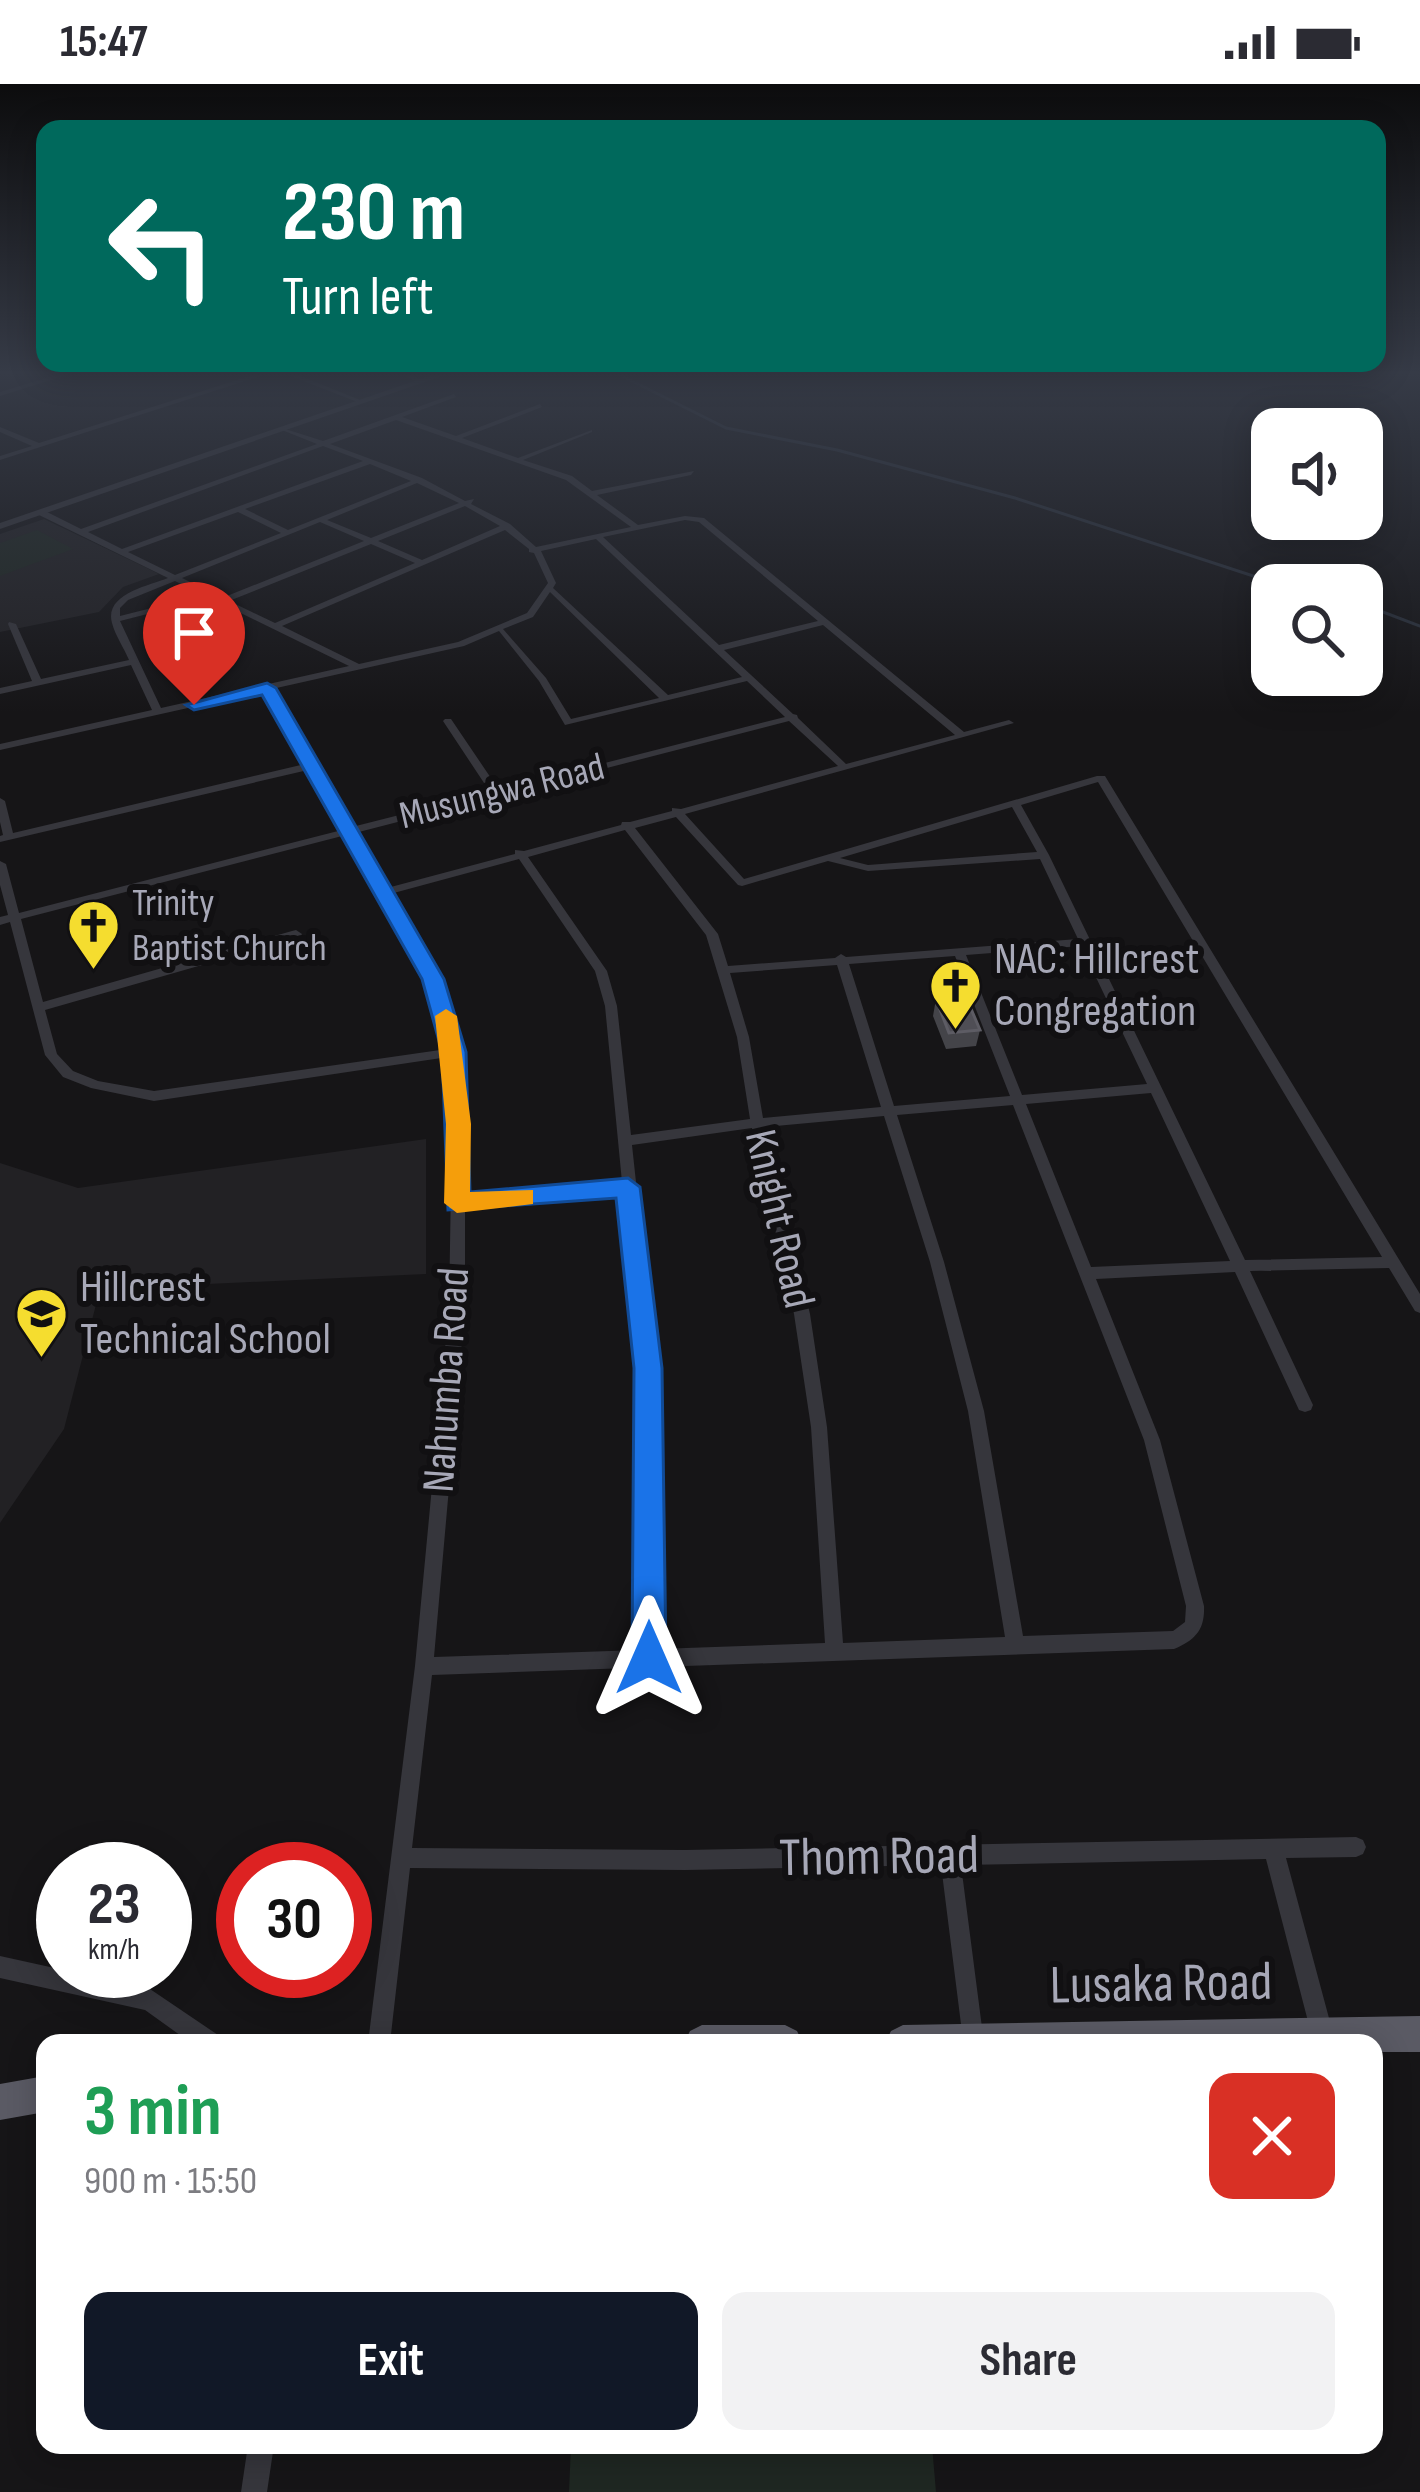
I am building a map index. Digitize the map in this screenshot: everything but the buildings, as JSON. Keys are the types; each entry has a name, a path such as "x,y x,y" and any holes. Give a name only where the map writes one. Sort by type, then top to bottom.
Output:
{"highway":[{"name":"Lusaka Road","path":"1383,2035 1420,2034"},
{"path":"0,2102 36,2096"}],"street":[{"path":"0,526 116,487"},
{"path":"81,532 204,487"},
{"path":"123,550 298,487"},
{"path":"158,712 115,620 116,607 125,598 172,575 400,487"},
{"path":"437,487 471,501 507,526 532,550 553,590 665,698"},
{"path":"582,487 637,528"},
{"path":"594,493 620,487"},
{"path":"115,620 216,598 471,501"},
{"path":"238,509 286,532"},
{"path":"42,513 360,668"},
{"path":"319,519 420,562"},
{"path":"532,550 701,520 962,735"},
{"path":"273,627 507,526"},
{"path":"597,536 842,765"},
{"path":"0,747 503,632 541,610 553,590"},
{"path":"720,648 823,622"},
{"path":"12,624 38,683"},
{"path":"503,632 543,680 568,722 749,678"},
{"path":"0,691 136,662"},
{"name":"Nahumba Road","path":"267,688 433,979 454,1052 457,1306 424,1666 380,2034"},
{"name":"Musungwa Road","path":"7,919 794,717"},
{"path":"448,721 496,793"},
{"path":"382,892 519,851 1009,722"},
{"path":"0,801 5,838 311,766"},
{"path":"676,810 742,883 1100,778 1420,1306"},
{"path":"1015,804 1044,855 1304,1405"},
{"name":"Knight Road","path":"626,824 712,934 725,970 802,1314 819,1426 834,1648"},
{"path":"519,851 602,971 611,1006 648,1368 649,1658"},
{"path":"831,859 868,868 1044,855"},
{"path":"0,864 7,919 40,1006 51,1055 68,1074 142,1095 454,1052"},
{"path":"40,1006 296,934"},
{"path":"725,970 1082,942"},
{"path":"424,1666 834,1648 1174,1640 1188,1634 1196,1621 1195,1606 1152,1440 1090,1273 959,951"},
{"path":"841,958 938,1262 976,1411 1015,1642"},
{"path":"623,1141 757,1123 1151,1088"},
{"path":"457,1203 628,1187"},
{"path":"1090,1273 1392,1262"},
{"name":"Thom Road","path":"402,1858 950,1856 1356,1847"},
{"path":"1273,1848 1321,2034"},
{"path":"950,1856 973,2034"},
{"path":"0,1967 150,2000 197,2034"},
{"path":"254,2492 260,2454"}],"shaded area":[{"path":"44,519 159,574 123,587 99,612 0,632 0,534"},
{"path":"37,530 73,549 0,576 0,543"},
{"name":"Hillcrest Technical School","path":"426,1139 426,1274 100,1289 64,1429 0,1523 0,1163 78,1188"},
{"path":"571,2454 933,2454 936,2492 569,2492"}],"waterway":[{"path":"976,487 1251,575"},
{"path":"1383,612 1420,626"}],"slow traffic":[{"path":"446,1016 454,1052 459,1124 457,1203 524,1197"}],"place":[{"name":"Trinity Baptist Church","path":"93,971"},
{"name":"NAC: Hillcrest Congregation","path":"955,1031"},
{"name":"Hillcrest Technical School","path":"41,1359"}],"route":[{"path":"194,705 267,688 433,979 454,1052 457,1203 628,1187 648,1368 649,1658"}]}
